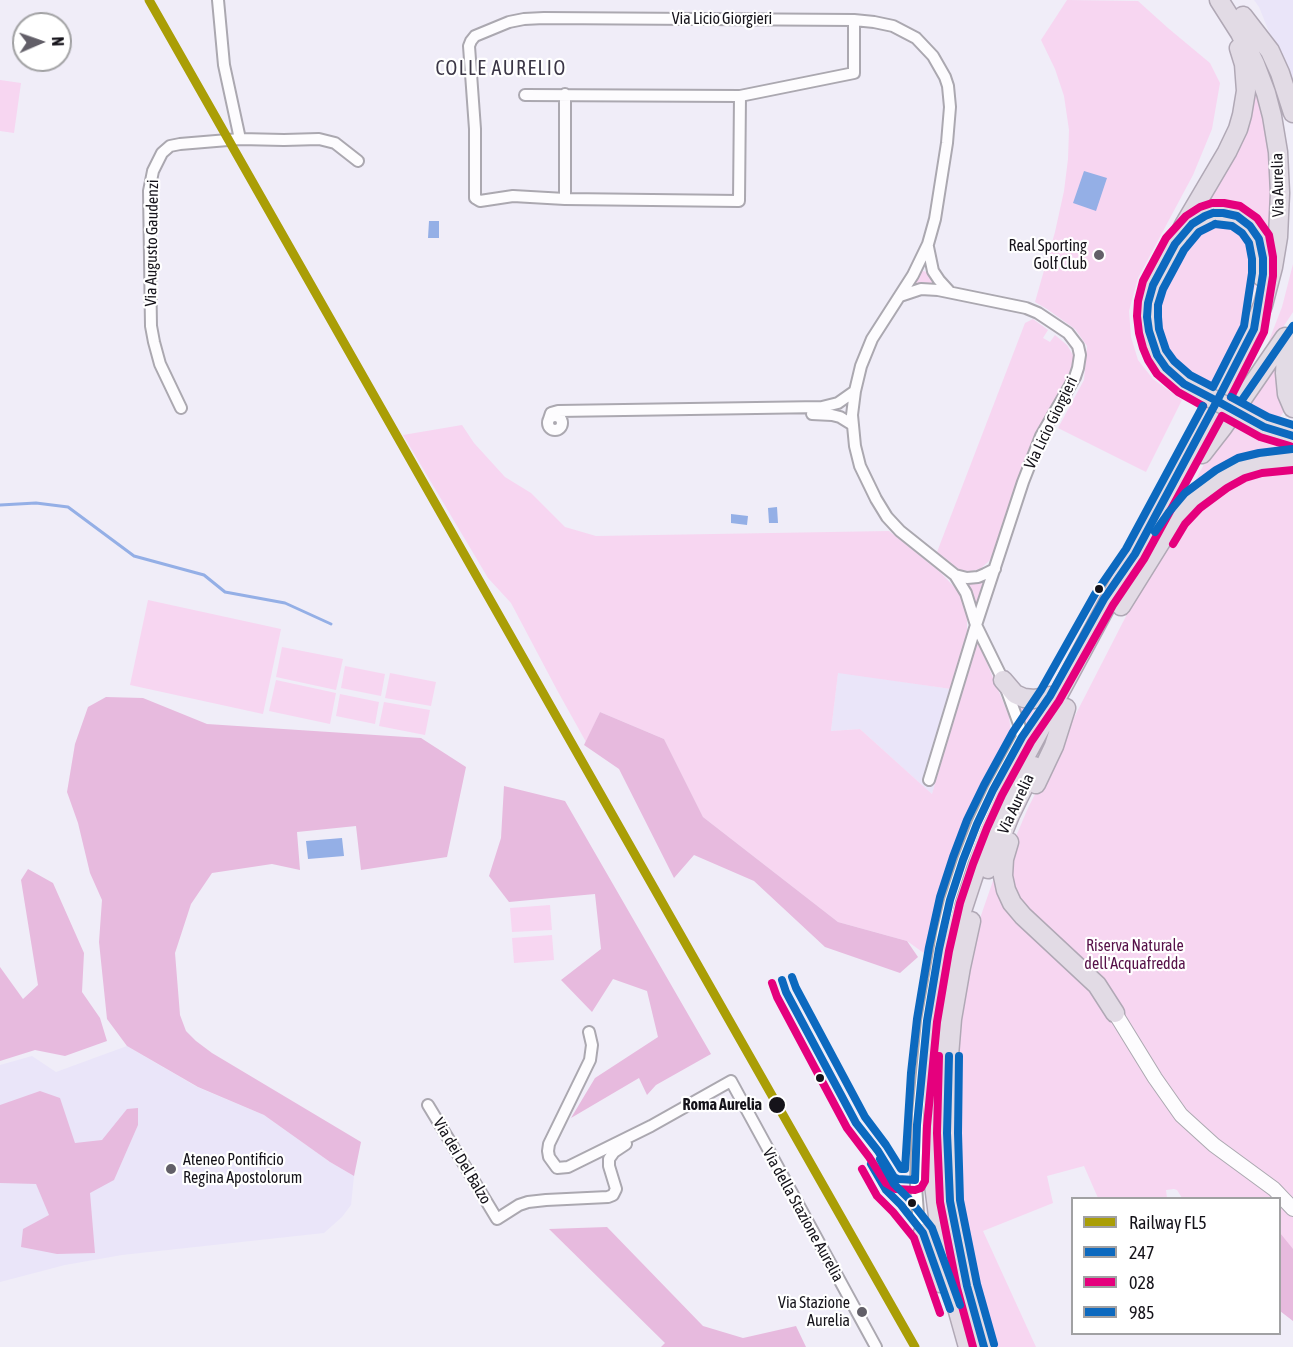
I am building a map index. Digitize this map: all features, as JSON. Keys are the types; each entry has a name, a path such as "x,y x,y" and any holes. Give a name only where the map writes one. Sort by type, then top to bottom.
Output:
{"highway":[{"path":"1229,4 1270,51 1293,113"},
{"path":"1229,4 1244,64 1246,91 1242,116 1232,143 1157,276 1148,303 1148,324 1159,358 1170,373 1190,387 1259,424 1293,436"},
{"name":"Via Aurelia","path":"968,1347 945,1260 935,1197 932,1159 934,1053 949,958 967,895 994,819 1017,772 1227,383 1254,329 1266,295 1278,237 1280,193 1278,152 1270,104 1229,4"},
{"name":"Via Aurelia","path":"984,1347 956,1238 950,1192 947,1133 947,1096 954,1004 971,921 991,861 1018,799 1239,386 1271,319 1285,269 1292,216 1292,193 1290,158 1280,97 1265,57 1229,4"},
{"path":"1175,244 1197,220 1213,213 1233,214 1250,226 1259,239 1263,258 1262,284 1254,329"},
{"path":"1259,424 1274,426 1278,424 1292,406 1285,373 1289,336"},
{"path":"1202,454 1289,336"},
{"path":"1121,606 1167,532 1188,505 1203,491 1242,468 1293,459"},
{"path":"1022,737 1050,696 1104,598 1135,554"},
{"path":"1003,680 1015,694 1024,698 1050,696"},
{"path":"1066,708 1051,753 1009,843 1003,864 1003,882 1016,908 1096,985 1115,1013"},
{"path":"923,1233 950,1308 968,1347"}],"street":[{"path":"218,0 224,65 240,139 324,140 339,145 358,160"},
{"name":"Via Licio Giorgieri","path":"565,199 513,196 476,200 474,195 475,129 469,49 472,39 480,34 515,20 544,18 854,20 884,23 897,27 916,38 929,51 945,77 950,107 935,219 928,244 913,275 884,318 868,347 861,366 852,415 855,446 860,466 887,516 909,540 955,575 968,596 976,625 1003,680 1022,737"},
{"path":"525,95 740,96 854,73 854,20"},
{"path":"565,94 565,199 739,201 740,96"},
{"name":"Via Augusto Gaudenzi","path":"181,408 160,364 152,334 149,206 152,177 159,157 170,146 240,139"},
{"name":"Via Licio Giorgieri","path":"928,244 933,271 949,291"},
{"name":"Via Licio Giorgieri","path":"900,296 921,289 949,291 1015,305 1038,313 1076,341 1080,362 1075,377 1047,426 1029,464 976,625 929,780"},
{"path":"804,411 834,404 855,392"},
{"path":"604,413 565,417 562,421 557,416 549,419 550,413 554,411 604,413 804,411 840,417 853,425"},
{"path":"955,575 967,578 978,577 995,569"},
{"name":"Via Aurelia","path":"923,1233 918,1213 916,1186 917,1125 925,1041 942,934 950,900 977,824 1022,737"},
{"path":"1115,1013 1181,1115 1214,1145 1274,1190 1293,1209"},
{"path":"589,1032 592,1045 590,1060 550,1140 548,1151 551,1159 557,1168 568,1167 651,1126"},
{"name":"Via della Stazione Aurelia","path":"651,1126 731,1081 876,1347"},
{"name":"Via dei Del Balzo","path":"428,1105 497,1219 528,1202 613,1195 616,1189 609,1159 614,1152 651,1126"}],"shaded area":[{"path":"1254,0 1293,0 1293,83 1284,69"},
{"path":"838,672 951,689 934,756 942,759 932,794 860,729 831,731"},
{"path":"106,697 143,698 207,724 421,738 466,767 447,857 361,870 356,826 297,832 300,870 272,864 212,873 191,904 175,953 180,1015 186,1031 212,1053 361,1142 354,1176 330,1162 264,1115 198,1087 127,1046 107,1019 99,942 102,900 90,873 78,823 67,792 75,744 88,707"},
{"path":"600,712 664,739 703,817 838,922 907,941 918,957 900,973 825,947 754,881 694,855 674,878 619,769 584,745"},
{"path":"504,786 565,801 711,1054 656,1085 647,1095 639,1078 571,1118 595,1078 658,1037 647,991 613,979 592,1012 561,980 601,949 595,894 509,902 489,876 501,838"},
{"path":"28,869 53,883 84,953 82,992 100,1018 107,1041 65,1056 35,1050 0,1061 0,967 23,999 38,985 21,880"},
{"name":"Ateneo Pontificio Regina Apostolorum","path":"127,1046 197,1087 264,1115 330,1162 354,1176 351,1205 342,1217 324,1233 122,1255 65,1265 0,1282 0,1065 32,1056 56,1072"},
{"path":"40,1091 60,1098 75,1143 102,1140 127,1109 138,1108 138,1125 114,1180 90,1193 95,1253 57,1254 21,1247 23,1229 49,1215 36,1184 0,1183 0,1105"},
{"path":"607,1227 703,1326 743,1338 796,1326 806,1347 661,1347 665,1343 549,1229"},
{"path":"1281,1234 1293,1249 1293,1321 1281,1312"}],"green space":[{"name":"Real Sporting Golf Club","path":"1067,0 1138,1 1210,63 1220,83 1212,129 1193,175 1138,278 1129,311 1131,337 1138,360 1153,379 1182,400 1146,472 1058,428 1084,380 1087,346 1075,329 1035,302 1064,191 1069,130 1064,96 1055,69 1041,40"},
{"path":"0,80 21,83 14,133 0,131"},
{"path":"1252,83 1267,139 1272,193 1269,247 1204,206"},
{"path":"1214,217 1250,231 1258,278 1243,324 1213,390 1196,383 1169,361 1155,323 1158,292 1189,233"},
{"path":"1293,264 1293,312 1261,361 1282,307"},
{"path":"920,272 930,273 936,284 912,286"},
{"path":"1033,319 1048,330 1043,338 1050,342 1055,335 1067,345 1073,355 1074,363 1068,380 1033,440 992,557 980,569 960,570 937,552 1025,323"},
{"path":"1279,357 1284,409 1278,419 1272,422 1245,406"},
{"path":"1233,419 1293,443 1293,453 1187,496 1216,442"},
{"path":"462,425 474,443 505,477 531,493 565,527 596,536 889,531 940,572 960,593 967,610 967,632 951,689 838,673 831,731 860,729 932,794 977,639 1009,716 1011,734 970,823 953,871 932,959 907,941 838,922 703,817 664,739 600,712 586,742 511,603 488,578 403,435"},
{"name":"Riserva Naturale dell'Acquafredda","path":"1293,464 1293,1260 1281,1253 1281,1197 1181,1197 1174,1189 1166,1190 1167,1197 1098,1197 1084,1166 1047,1176 1053,1203 983,1231 1036,1347 993,1347 966,1246 954,1158 958,1036 977,927 995,875 1011,848 1028,808 1144,581 1181,520 1235,477"},
{"path":"987,579 976,608 973,594 964,583"},
{"path":"148,600 281,629 263,714 130,685"},
{"path":"282,647 343,659 336,690 276,677"},
{"path":"345,666 385,674 381,696 341,688"},
{"path":"390,673 436,682 431,706 385,698"},
{"path":"276,680 336,693 330,724 269,711"},
{"path":"340,694 379,702 375,724 336,716"},
{"path":"1011,698 1037,705 1024,728"},
{"path":"384,702 430,710 425,735 379,726"},
{"path":"550,905 552,930 512,932 510,908"},
{"path":"552,935 554,960 514,963 512,938"}],"water":[{"path":"1084,171 1107,178 1096,211 1073,203"},
{"path":"429,221 439,221 439,238 428,238"},
{"path":"777,507 778,523 769,523 768,508"},
{"path":"731,514 748,516 747,525 731,523"},
{"path":"342,838 344,856 308,859 306,841"}],"waterway":[{"path":"0,505 36,503 68,507 134,556 204,575 225,592 285,603 331,624"}],"rail line":[{"name":"FL5","path":"149,0 915,1347"}],"transit line":[{"name":"028","path":"1203,406 1178,392 1157,374 1143,348 1137,316 1143,281 1166,238 1186,216 1212,203 1240,206 1257,218 1269,235 1273,257 1273,276 1264,332 1231,397"},
{"name":"247","path":"1213,213 1237,216 1250,226 1259,239 1263,258 1263,274 1254,329 1217,401 1184,384 1166,368 1157,355 1147,317 1153,285 1175,244 1192,224 1213,213"},
{"name":"985","path":"1215,224 1232,226 1242,233 1249,243 1252,273 1244,326 1213,387 1190,375 1174,361 1166,350 1159,329 1158,305 1163,289 1184,250 1199,232 1215,224"},
{"name":"247","path":"1242,400 1293,326"},
{"name":"985","path":"1231,397 1268,417 1293,425"},
{"name":"247","path":"782,980 786,992 856,1123 878,1151 894,1177 915,1180 917,1125 927,1021 939,949 950,900 963,860 993,790 1022,737 1050,696 1104,599 1135,554 1217,401"},
{"name":"247","path":"1217,401 1264,427 1293,436"},
{"name":"985","path":"792,977 865,1117 901,1169 905,1169 911,1073 929,947 940,897 967,820 1013,732 1041,690 1095,594 1126,549 1203,406"},
{"name":"028","path":"772,983 777,997 847,1128 886,1183 896,1189 921,1188 925,1181 927,1126 937,1022 949,951 960,903 973,864 1002,795 1113,605 1144,559 1222,416 1260,437 1290,446"},
{"name":"985","path":"1155,532 1185,493 1216,470 1238,458 1292,449"},
{"name":"028","path":"1173,544 1185,524 1200,508 1227,488 1245,478 1262,473 1293,470"},
{"name":"028","path":"939,1056 937,1133 940,1202 957,1288 973,1347"},
{"name":"247","path":"949,1056 947,1133 950,1201 967,1286 984,1347"},
{"name":"985","path":"959,1056 960,1200 977,1284 994,1344"},
{"name":"985","path":"880,1159 894,1184 932,1228 960,1305"},
{"name":"247","path":"871,1164 886,1190 923,1233 950,1309"},
{"name":"028","path":"862,1169 877,1196 914,1238 940,1313"}],"place":[{"name":"Real Sporting Golf Club","path":"1099,255"},
{"name":"Roma Aurelia","path":"777,1105"},
{"name":"Ateneo Pontificio Regina Apostolorum","path":"171,1169"},
{"name":"Via Stazione Aurelia","path":"862,1312"}],"district":[{"name":"COLLE AURELIO","path":"501,69"}]}
